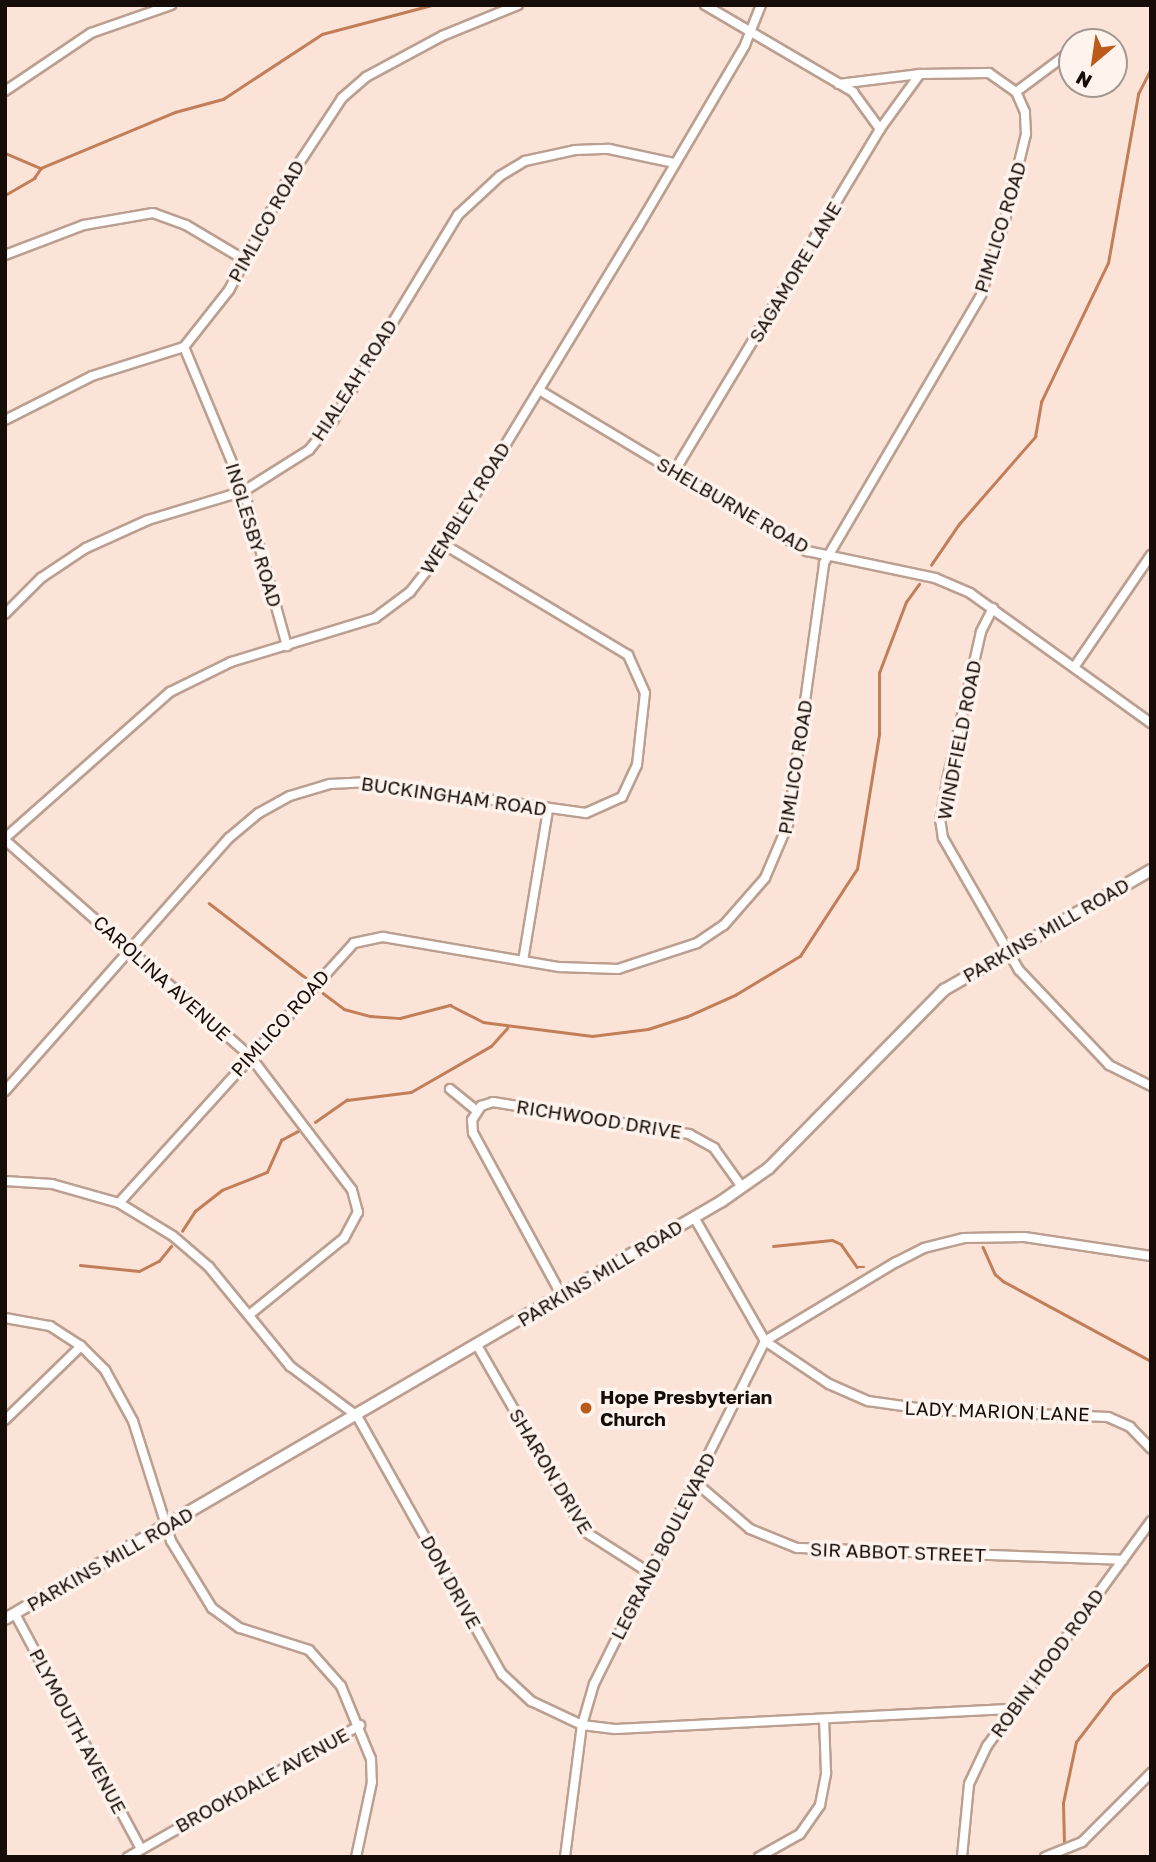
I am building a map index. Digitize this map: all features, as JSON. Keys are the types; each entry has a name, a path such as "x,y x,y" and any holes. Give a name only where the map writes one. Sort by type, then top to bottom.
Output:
{"street":[{"path":"5,91 91,33 172,5"},
{"name":"PIMLICO ROAD","path":"184,347 219,304 319,127 342,98 366,77 442,37 518,5"},
{"path":"705,5 839,84 859,99 880,129"},
{"name":"WEMBLEY ROAD","path":"5,839 170,692 231,662 350,628 390,609 410,592 444,545 539,390 751,34 761,5"},
{"path":"839,84 920,74 989,73 1016,92 1058,61"},
{"name":"SAGAMORE LANE","path":"674,472 880,129 920,74"},
{"name":"PIMLICO ROAD","path":"119,1203 342,953 363,939 383,937 523,961 618,969 671,955 723,925 765,878 788,824 821,572 827,555 981,295 1024,145 1026,112 1016,92"},
{"name":"HIALEAH ROAD","path":"5,614 41,578 101,540 244,491 298,460 323,436 458,215 489,184 525,162 575,150 609,149 674,163"},
{"path":"5,255 84,225 153,213 186,225 243,259"},
{"path":"5,420 92,376 184,347"},
{"name":"INGLESBY ROAD","path":"184,347 244,491 287,646"},
{"name":"SHELBURNE ROAD","path":"539,390 807,551 935,578 993,608 1151,723"},
{"name":"BUCKINGHAM ROAD","path":"5,1091 247,822 311,789 348,782 386,784 548,810 599,811 629,788 637,765 645,693 628,655 444,545"},
{"path":"1076,666 1151,555"},
{"name":"WINDFIELD ROAD","path":"993,608 981,632 940,819 946,848 1005,953 1109,1065 1151,1086"},
{"path":"523,961 548,810"},
{"name":"CAROLINA AVENUE","path":"5,839 250,1056 352,1190 358,1212 344,1238 249,1315"},
{"name":"PARKINS MILL ROAD","path":"10,1617 478,1347 742,1187 798,1139 928,1004 1005,953 1151,870"},
{"path":"450,1089 476,1110 473,1133 487,1166 562,1296"},
{"name":"RICHWOOD DRIVE","path":"476,1110 493,1102 689,1134 714,1148 742,1187"},
{"name":"DON DRIVE","path":"5,1181 52,1184 119,1203 192,1251 290,1366 357,1416 502,1674 531,1701 582,1725 655,1729 1009,1709"},
{"path":"694,1217 765,1341 896,1262 953,1240 1005,1236 1151,1256"},
{"path":"5,1318 39,1322 81,1346 105,1370 133,1421 171,1541 212,1608 240,1628 298,1643 321,1658 360,1725 372,1772 356,1857"},
{"name":"LADY MARION LANE","path":"765,1341 829,1384 867,1401 931,1410 1108,1417 1130,1427 1151,1448"},
{"name":"LEGRAND BOULEVARD","path":"565,1857 582,1725 604,1661 765,1341"},
{"path":"5,1420 81,1346"},
{"name":"SHARON DRIVE","path":"478,1347 584,1531 648,1572"},
{"name":"SIR ABBOT STREET","path":"695,1482 750,1529 797,1548 1123,1560"},
{"name":"ROBIN HOOD ROAD","path":"962,1857 969,1784 1009,1709 1151,1521"},
{"name":"PLYMOUTH AVENUE","path":"10,1617 141,1849"},
{"path":"759,1857 800,1834 820,1805 826,1773 824,1719"},
{"name":"BROOKDALE AVENUE","path":"128,1857 360,1725"},
{"path":"1045,1857 1082,1842 1151,1773"}],"waterway":[{"path":"5,195 34,178 41,168 175,112 223,99 322,34 432,5"},
{"path":"931,565 959,524 1035,437 1041,402 1108,263 1138,94 1151,69"},
{"path":"5,153 41,168"},
{"path":"323,993 344,1009 370,1016 400,1018 450,1005 483,1022 592,1036 648,1029 686,1017 735,995 800,956 857,869 879,734 879,673 906,602 919,584"},
{"path":"209,903 306,978"},
{"path":"315,1122 347,1100 411,1092 491,1046 507,1028"},
{"path":"182,1231 195,1211 222,1190 267,1172 281,1140 298,1131"},
{"path":"773,1246 832,1240 841,1244 857,1267 864,1267"},
{"path":"80,1265 139,1271 159,1261 171,1246"},
{"path":"983,1247 995,1274 1003,1281 1151,1361"},
{"path":"1064,1844 1063,1803 1076,1742 1113,1694 1151,1662"}],"place":[{"name":"Hope Presbyterian Church","path":"586,1408"}]}
